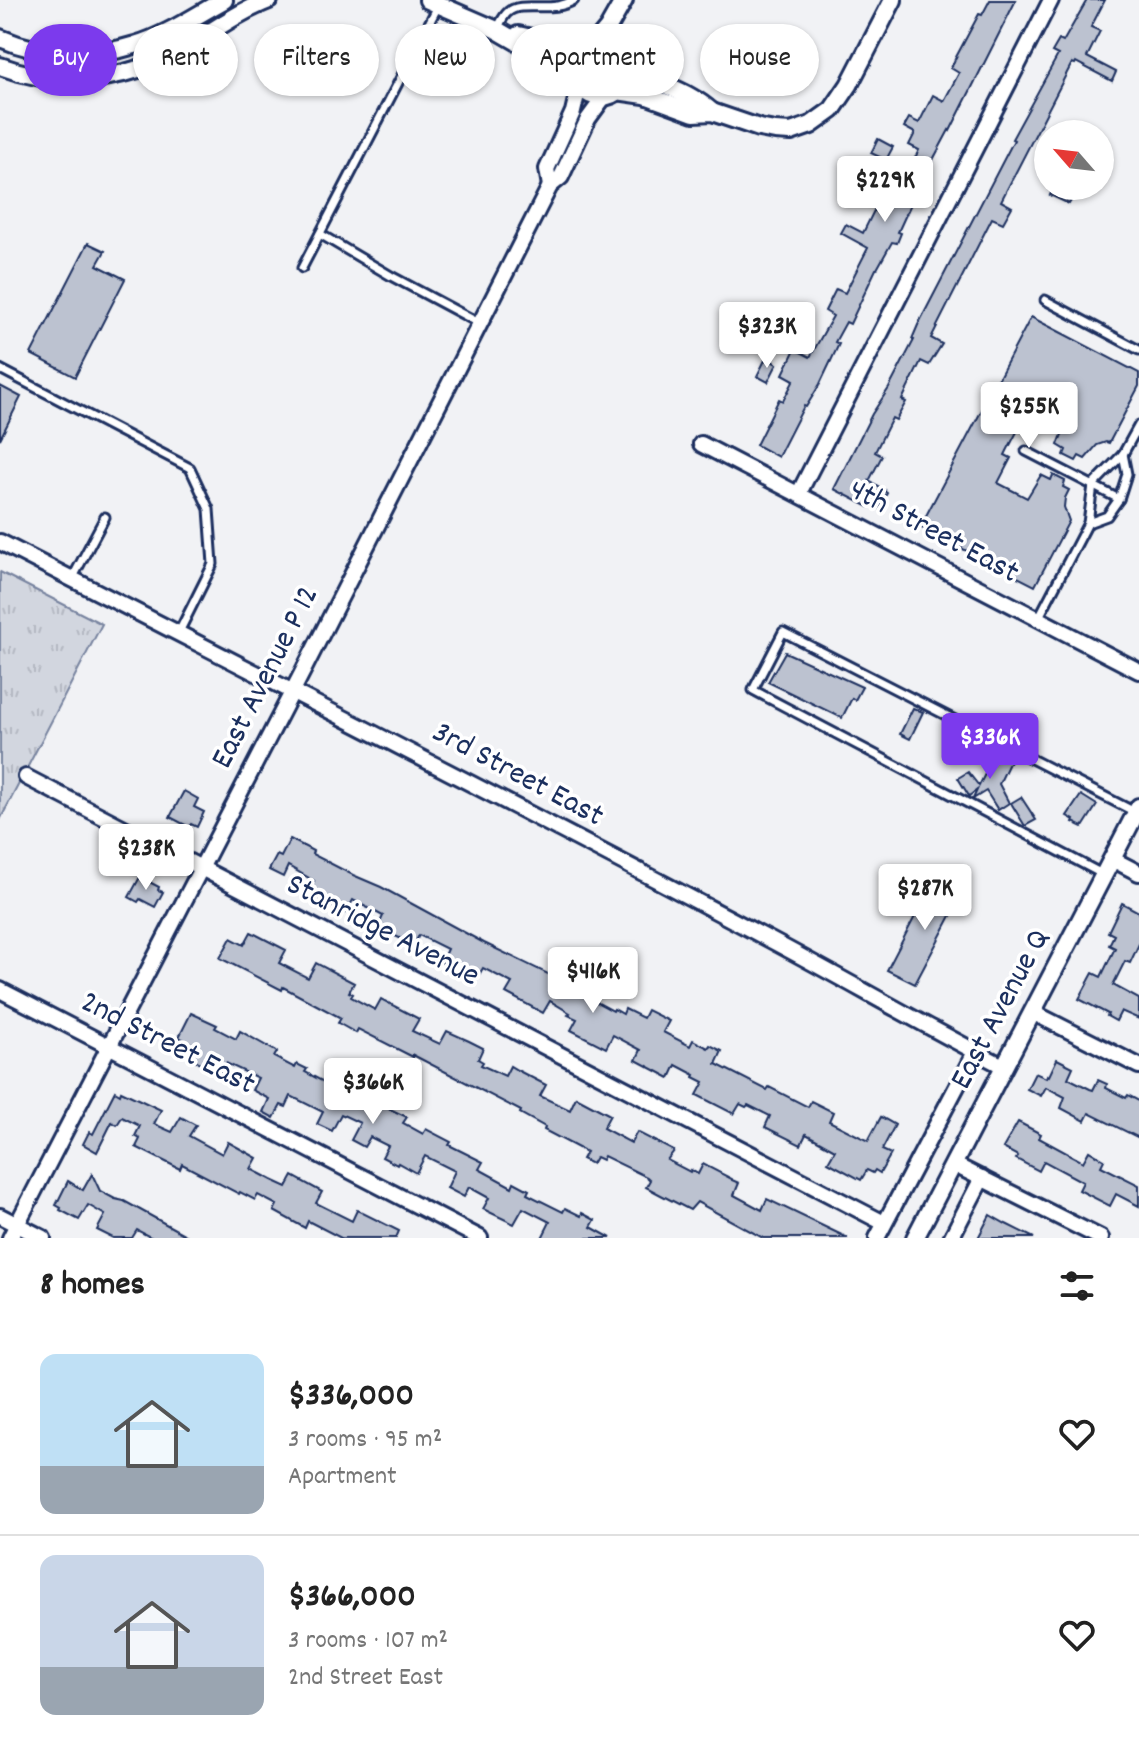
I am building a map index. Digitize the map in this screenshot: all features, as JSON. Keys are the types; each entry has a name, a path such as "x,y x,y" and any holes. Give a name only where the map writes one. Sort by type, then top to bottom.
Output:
{"street":[{"path":"0,38 38,51 68,55 97,53 135,45 177,27 224,0"},
{"path":"0,66 55,79 91,80 122,74 165,59 251,7 269,0"},
{"path":"610,24 624,0"},
{"path":"648,96 694,113 712,112 775,131 791,132 811,125 832,110 849,85 893,0"},
{"path":"799,493 1051,0"},
{"path":"436,2 511,39"},
{"path":"497,30 511,33"},
{"path":"684,93 699,100 712,112"},
{"name":"East Avenue P 12","path":"550,186 547,169 573,112 575,96"},
{"name":"East Avenue P 12","path":"14,1231 550,186 561,177 588,119 609,96"},
{"name":"4th Street East","path":"701,444 1139,671"},
{"name":"3rd Street East","path":"0,542 293,690 759,934 1003,1066"},
{"name":"Stanridge Avenue","path":"26,777 884,1223"},
{"name":"East Avenue Q","path":"915,1238 1138,810"},
{"path":"1112,859 1139,873"},
{"name":"2nd Street East","path":"0,990 480,1238"},
{"path":"1034,1013 1139,1066"},
{"path":"877,1238 975,1052"},
{"path":"953,1164 1101,1238"},
{"path":"951,1238 982,1178"},
{"path":"0,1216 14,1231 43,1238"}],"lane":[{"path":"497,30 506,13 513,9 559,7 574,0"},
{"path":"302,268 436,2"},
{"path":"320,234 479,323"},
{"path":"1045,300 1139,350"},
{"path":"0,369 190,468 209,509 213,564 178,634"},
{"path":"1038,619 1088,523 1093,485 1123,454 1139,425"},
{"path":"1026,451 1119,499"},
{"path":"1088,523 1107,516 1119,499 1127,474 1123,454"},
{"path":"72,579 105,517"},
{"path":"1104,875 753,690 783,632 1138,810"}],"green space":[{"path":"0,572 102,624 0,820"}],"building":[{"path":"990,0 1016,0 919,186 898,232 901,233 897,243 892,242 850,324 846,322 835,342 839,344 820,384 804,406 778,457 756,445 779,399 783,401 794,380 783,374 795,349 810,357 833,316 825,311 836,289 845,293 868,248 841,233 846,224 863,233 890,178 902,184 919,150 909,145 915,133 904,127 909,118 919,123 933,95 944,101 959,73 951,68 955,59"},
{"path":"1087,0 1105,0 1091,27 1100,31 1087,57 1116,72 1112,81 1076,62 1072,63 1043,120 1034,120 1034,137 1001,201 1012,207 1003,223 992,218 931,338 942,344 929,365 921,361 902,400 906,402 896,420 892,418 875,452 882,456 869,481 887,493 879,509 869,507 834,489 914,340 918,325 1058,55 1052,52 1059,40 1063,42"},
{"path":"878,139 893,147 886,160 871,153"},
{"path":"88,243 105,251 97,265 125,279 75,377 31,354"},
{"path":"1031,317 1139,373 1139,386 1109,443 1097,445 1085,459 1079,456 1076,461 1064,455 1066,450 1058,445 1067,421 1037,406 1025,431 1019,428 1005,455 1011,458 998,483 1027,498 1041,475 1051,480 1053,475 1065,481 1063,487 1069,490 1064,507 1069,521 1035,586 920,527"},
{"path":"766,358 777,364 768,382 757,376"},
{"path":"0,386 21,397 0,439"},
{"path":"785,652 862,687 855,700 852,698 842,718 768,682"},
{"path":"913,708 923,712 910,739 900,734"},
{"path":"997,750 1008,756 1006,759 1010,761 999,784 1009,803 998,810 986,791 973,799 977,790 969,796 958,778 968,772 979,786"},
{"path":"184,791 198,799 194,807 204,812 197,827 191,824 189,827 170,817"},
{"path":"1081,795 1097,805 1083,827 1067,816"},
{"path":"1021,797 1036,820 1025,826 1011,803"},
{"path":"290,839 313,851 312,854 573,986 572,989 613,1011 623,1014 625,1009 643,1018 647,1010 669,1021 663,1032 690,1046 693,1040 722,1051 716,1064 808,1107 811,1101 833,1112 829,1121 868,1141 881,1117 895,1125 882,1150 891,1154 880,1173 867,1170 861,1180 828,1162 835,1150 806,1134 801,1145 765,1127 770,1116 748,1105 740,1104 734,1114 697,1095 704,1082 676,1065 670,1078 636,1060 641,1050 613,1035 606,1048 571,1030 577,1019 550,1001 543,1013 506,993 512,983 483,968 476,980 441,962 447,949 419,935 414,945 378,927 383,916 353,900 346,913 332,906 308,893 314,881 288,866 283,877 269,870 277,855 281,857"},
{"path":"140,877 163,892 155,907 129,897"},
{"path":"934,880 962,895 915,984 887,970"},
{"path":"1122,903 1139,912 1139,944 1130,963 1125,961 1113,985 1139,999 1139,1019 1121,1011 1116,1021 1079,999 1093,973 1101,977 1115,948 1109,945 1114,935 1108,932"},
{"path":"251,932 286,950 279,963 308,978 316,963 354,983 349,992 353,994 351,997 375,1010 381,999 419,1019 412,1031 440,1044 447,1031 469,1041 483,1048 478,1059 483,1062 481,1065 505,1076 510,1066 546,1085 540,1096 570,1110 576,1097 610,1115 603,1128 631,1143 637,1132 674,1151 667,1160 690,1172 698,1174 703,1164 739,1183 734,1195 762,1210 767,1199 848,1238 763,1238 697,1202 690,1210 646,1187 650,1180 647,1177 604,1156 602,1160 596,1157 592,1164 582,1159 586,1152 544,1130 545,1127 521,1111 358,1029 356,1033 338,1023 341,1018 220,958 231,938 244,945"},
{"path":"191,1013 217,1025 215,1028 236,1039 240,1031 277,1052 274,1057 295,1068 297,1064 307,1069 305,1072 355,1099 358,1094 407,1117 403,1123 423,1134 426,1129 483,1162 479,1169 512,1187 514,1182 529,1190 527,1194 563,1212 565,1208 581,1216 582,1213 595,1220 591,1227 611,1238 542,1238 550,1222 523,1208 514,1224 483,1209 489,1198 469,1187 464,1197 447,1188 455,1171 425,1156 416,1173 397,1165 382,1157 388,1146 370,1137 364,1147 351,1140 360,1123 341,1114 332,1131 317,1124 323,1112 291,1096 286,1107 281,1105 274,1118 263,1112 269,1099 252,1090 258,1078 226,1063 220,1073 189,1057 195,1046 179,1037"},
{"path":"1057,1059 1073,1067 1068,1078 1093,1090 1098,1080 1107,1084 1106,1088 1139,1101 1139,1138 1089,1113 1085,1121 1061,1108 1065,1097 1046,1087 1041,1096 1027,1089 1035,1073 1046,1078 1049,1076"},
{"path":"115,1091 161,1110 154,1124 172,1132 181,1117 196,1125 189,1136 222,1154 228,1142 257,1158 251,1169 287,1187 293,1176 322,1192 316,1203 352,1221 357,1210 399,1231 396,1238 341,1238 308,1221 305,1228 274,1211 277,1205 258,1195 255,1200 239,1194 182,1164 180,1169 136,1147 140,1139 135,1136 140,1126 122,1117 117,1125 112,1122 97,1152 83,1144 89,1132 93,1134"},
{"path":"1018,1122 1041,1134 1039,1138 1083,1162 1089,1151 1104,1160 1101,1166 1139,1185 1139,1206 1116,1194 1110,1206 1079,1190 1083,1182 1044,1161 1039,1171 1016,1159 1018,1156 1003,1148"},
{"path":"92,1174 100,1191 191,1238 152,1238 137,1230 132,1238 113,1238 97,1230 105,1215 88,1205 79,1220 60,1210 56,1205 68,1181 83,1190"},
{"path":"990,1215 1006,1224 1034,1238 978,1238"}]}
